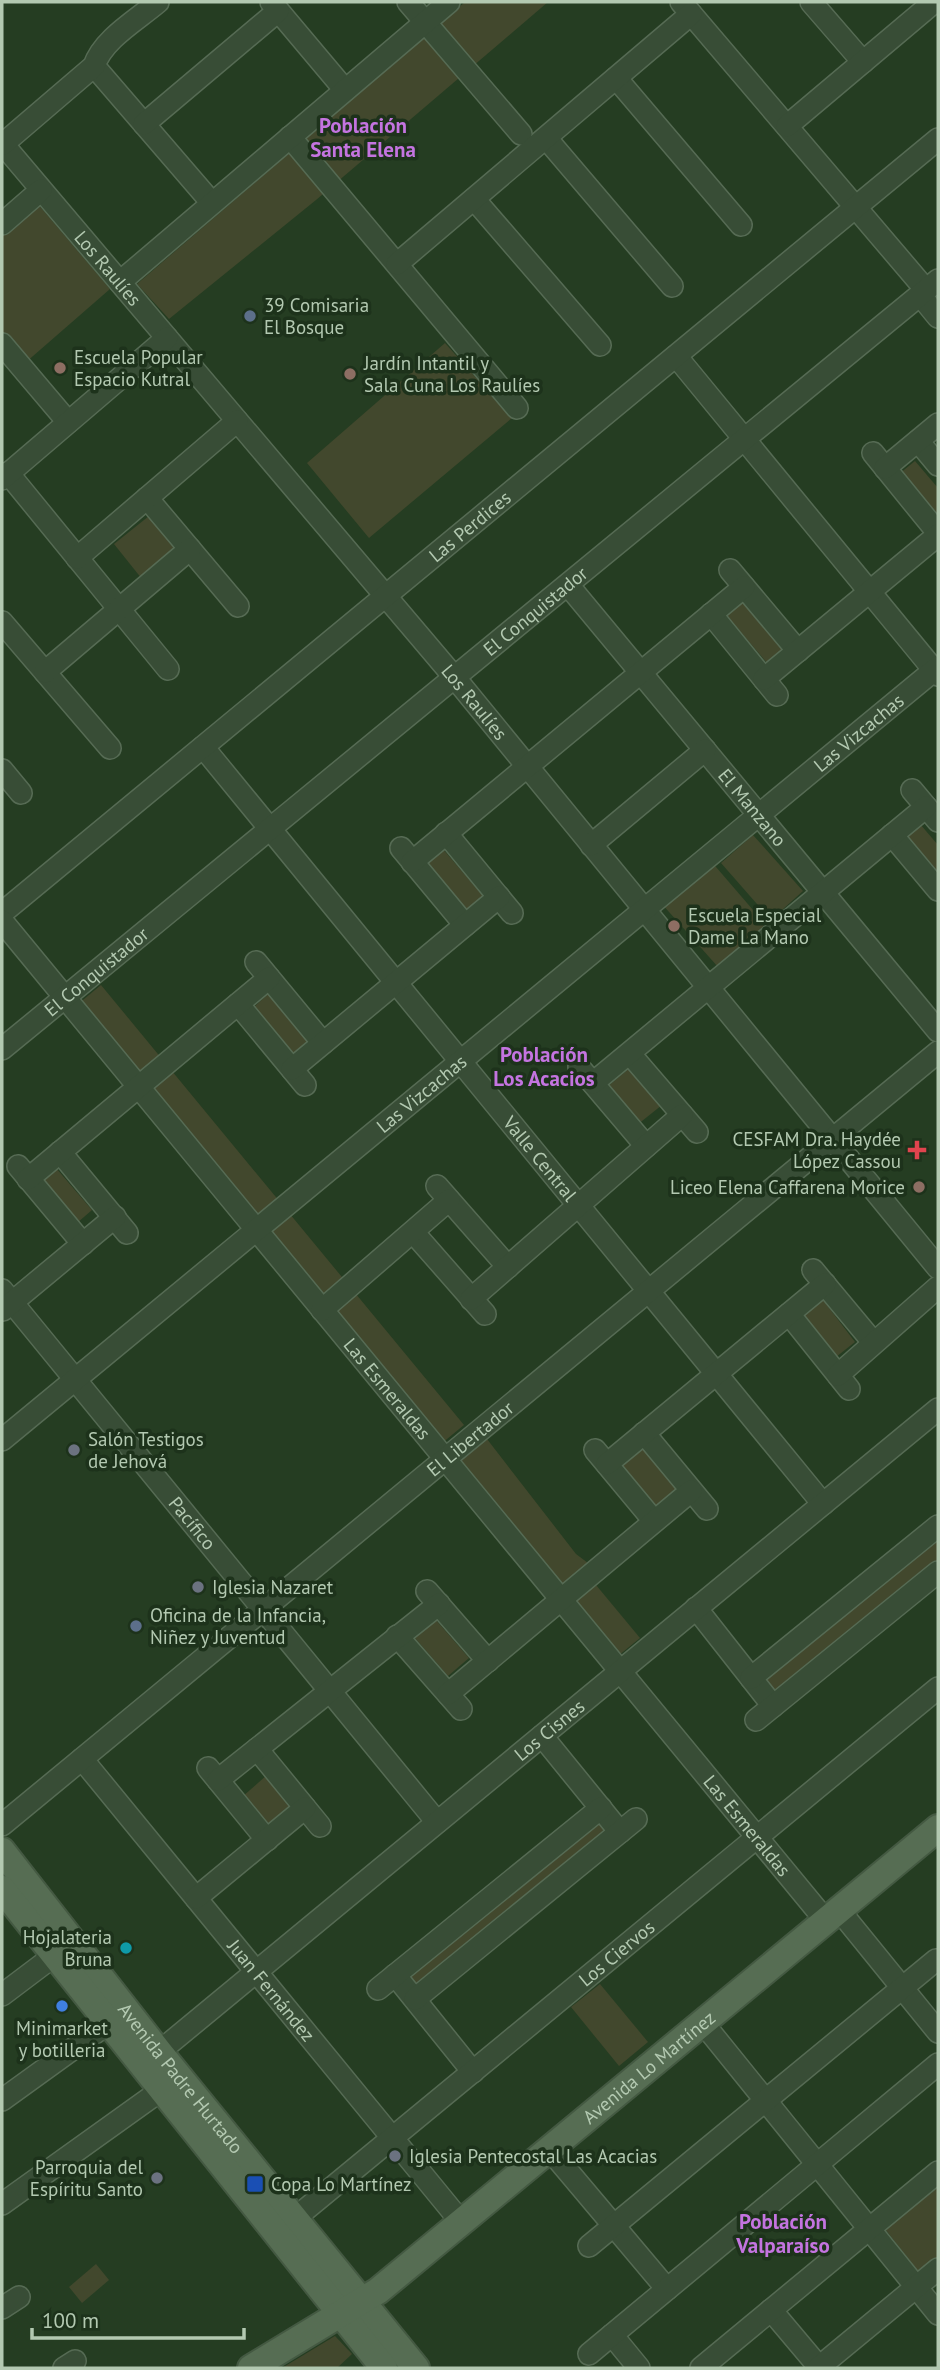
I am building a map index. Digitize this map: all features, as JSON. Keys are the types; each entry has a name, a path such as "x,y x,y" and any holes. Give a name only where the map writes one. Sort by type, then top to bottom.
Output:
{"main road":[{"name":"Avenida Lo Martínez","path":"251,2368 351,2308 462,2223 938,1828"},
{"name":"Avenida Padre Hurtado","path":"2,1851 294,2219 351,2308 384,2368"},
{"name":"Avenida Padre Hurtado","path":"2,1889 164,2088 351,2308 416,2368"}],"street":[{"path":"2,144 94,66 98,56 110,43 158,2"},
{"path":"408,2 521,134"},
{"path":"120,282 449,2"},
{"path":"811,2 863,62"},
{"path":"787,126 934,2"},
{"path":"144,124 275,6 345,90"},
{"path":"397,264 616,78 686,8 928,288 938,317"},
{"path":"94,66 212,203"},
{"path":"616,78 741,225"},
{"path":"290,137 517,408"},
{"path":"546,138 672,286"},
{"name":"Las Perdices","path":"2,913 938,139"},
{"name":"Los Raulíes","path":"2,144 455,678 938,1268"},
{"path":"2,223 41,190"},
{"path":"474,199 600,345"},
{"name":"El Conquistador","path":"2,1049 928,288"},
{"path":"167,338 5,476 168,669"},
{"path":"2,344 68,422"},
{"path":"676,356 937,671"},
{"path":"77,558 237,421"},
{"path":"711,614 771,687 798,651 938,534 879,461 918,441 938,425"},
{"path":"918,441 938,465"},
{"path":"147,498 238,606"},
{"path":"45,672 190,549"},
{"path":"730,570 798,651"},
{"name":"El Manzano","path":"568,585 938,1031"},
{"path":"465,925 407,855 446,834 744,587"},
{"path":"4,627 110,748"},
{"name":"Las Vizcachas","path":"2,1440 937,671"},
{"name":"Valle Central","path":"202,747 823,1504"},
{"path":"591,845 705,750"},
{"path":"2,770 22,793"},
{"path":"593,1083 892,835 932,814 912,790"},
{"path":"238,1004 298,1077 323,1043 465,925 505,905 446,834"},
{"path":"892,835 938,890"},
{"name":"Las Esmeraldas","path":"2,921 757,1838 902,1988 938,2032"},
{"path":"83,1244 23,1172 60,1152 238,1004 263,970 323,1043"},
{"name":"El Libertador","path":"2,1825 938,1052"},
{"path":"630,1054 697,1132"},
{"path":"579,1067 646,1146"},
{"path":"413,1232 478,1307 508,1266 682,1115"},
{"path":"5,1301 83,1244 121,1225 60,1152"},
{"path":"322,1310 413,1232 443,1193 508,1266"},
{"path":"654,1521 601,1457 644,1433 717,1374 789,1314 819,1277 873,1342"},
{"path":"789,1314 843,1382 873,1342 938,1287"},
{"name":"Pacífico","path":"5,1301 75,1379 438,1822"},
{"name":"Los Cisnes","path":"159,2052 938,1409"},
{"path":"644,1433 707,1509"},
{"path":"397,1636 455,1702 488,1661 691,1491"},
{"path":"751,1678 938,1526"},
{"path":"756,1720 938,1572"},
{"path":"267,1840 213,1774 257,1749 331,1692 397,1636 433,1597 488,1661"},
{"path":"696,1608 773,1706"},
{"name":"Los Ciervos","path":"294,2219 938,1688"},
{"path":"415,1999 628,1826 601,1808 542,1735"},
{"path":"257,1749 320,1826"},
{"name":"Juan Fernández","path":"82,1759 462,2223"},
{"path":"195,1898 305,1808"},
{"path":"378,1989 601,1808"},
{"path":"2,1995 55,1955"},
{"path":"589,2246 936,1960"},
{"path":"395,1975 473,2071"},
{"path":"2,2100 110,2022"},
{"path":"703,2023 938,2314"},
{"path":"589,2354 938,2064"},
{"path":"2,2204 164,2088"},
{"path":"550,2150 667,2290"},
{"path":"701,2368 938,2172"},
{"path":"771,2310 818,2368 938,2269"},
{"path":"612,2335 639,2368"}],"green space":[{"path":"465,2 548,2 316,200 169,319 137,284"},
{"path":"37,203 110,289 25,363 2,336 2,233"},
{"path":"445,343 512,418 369,538 307,463"},
{"path":"915,461 938,488 938,520 899,474"},
{"path":"149,516 177,552 142,579 114,544"},
{"path":"742,602 784,651 768,664 726,615"},
{"path":"920,824 938,845 938,878 905,838"},
{"path":"753,835 803,891 771,920 721,863"},
{"path":"442,848 484,897 468,911 426,861"},
{"path":"710,860 766,925 718,967 661,903"},
{"path":"101,985 464,1425 441,1444 78,1004"},
{"path":"268,994 310,1044 294,1057 253,1008"},
{"path":"631,1067 662,1105 637,1125 607,1087"},
{"path":"56,1168 92,1210 77,1223 41,1181"},
{"path":"823,1300 855,1342 836,1357 803,1315"},
{"path":"487,1439 576,1554 588,1563 585,1565 588,1570 562,1591 460,1460"},
{"path":"646,1445 685,1490 656,1513 618,1469"},
{"path":"938,1532 938,1565 775,1697 760,1678"},
{"path":"596,1585 640,1638 618,1656 575,1602"},
{"path":"435,1619 469,1658 448,1676 414,1637"},
{"path":"267,1775 296,1809 270,1830 242,1797"},
{"path":"598,1819 612,1832 417,1992 409,1975"},
{"path":"600,1984 648,2042 619,2066 571,2007"},
{"path":"938,2187 938,2260 920,2274 885,2229"},
{"path":"96,2264 109,2280 82,2303 69,2287"},
{"path":"335,2336 352,2354 337,2368 282,2368"}],"place":[{"name":"39 Comisaria El Bosque","path":"250,316"},
{"name":"Escuela Popular Espacio Kutral","path":"60,368"},
{"name":"Jardín Intantil y Sala Cuna Los Raulíes","path":"350,374"},
{"name":"Escuela Especial Dame La Mano","path":"674,926"},
{"name":"CESFAM Dra. Haydée López Cassou","path":"917,1150"},
{"name":"Liceo Elena Caffarena Morice","path":"919,1187"},
{"name":"Salón Testigos de Jehová","path":"74,1450"},
{"name":"Iglesia Nazaret","path":"198,1587"},
{"name":"Oficina de la Infancia, Niñez y Juventud","path":"136,1626"},
{"name":"Hojalateria Bruna","path":"126,1948"},
{"name":"Minimarket y botilleria","path":"62,2006"},
{"name":"Iglesia Pentecostal Las Acacias","path":"395,2156"},
{"name":"Parroquia del Espíritu Santo","path":"157,2178"},
{"name":"Copa Lo Martínez","path":"255,2184"}],"district":[{"name":"Población Santa Elena","path":"363,137"},
{"name":"Población Los Acacios","path":"544,1066"},
{"name":"Población Valparaíso","path":"783,2233"}]}
